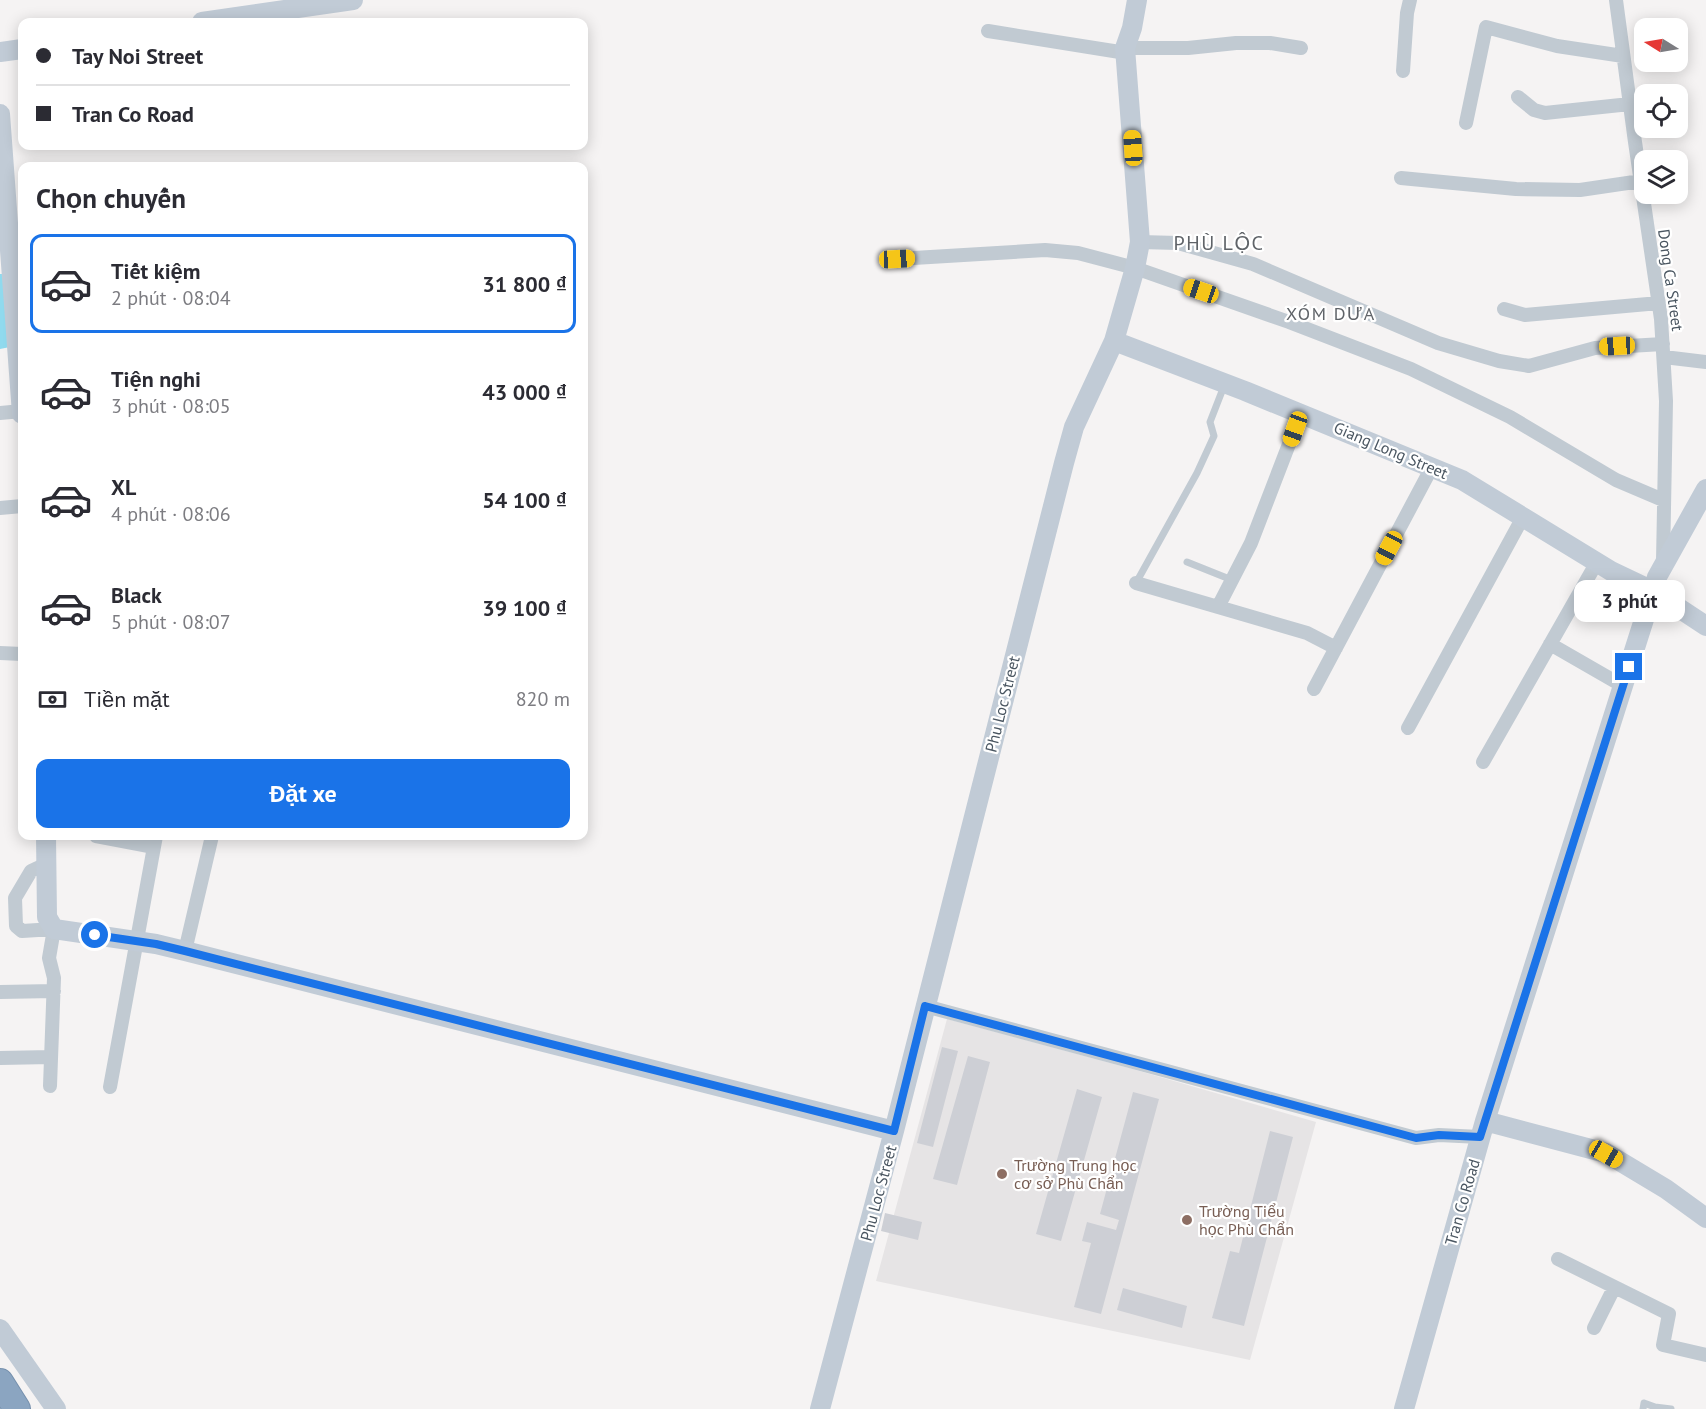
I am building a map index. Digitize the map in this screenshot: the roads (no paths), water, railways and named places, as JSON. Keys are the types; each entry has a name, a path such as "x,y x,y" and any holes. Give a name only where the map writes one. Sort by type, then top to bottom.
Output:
{"highway":[{"path":"0,1383 17,1409"}],"street":[{"path":"229,18 353,0"},
{"name":"Phu Loc Street","path":"820,1409 894,1131 1074,427 1114,341 1135,268 1140,242 1125,51 1137,0"},
{"path":"1404,71 1407,13 1410,0"},
{"name":"Dong Ca Street","path":"1616,0 1637,150"},
{"path":"1466,123 1486,27 1557,46 1623,56"},
{"path":"988,31 1125,51 1236,43 1270,43 1300,48"},
{"path":"0,52 18,50"},
{"path":"1518,98 1534,110 1545,113 1630,104"},
{"path":"0,114 18,312"},
{"path":"1401,178 1516,189 1580,190 1634,182"},
{"name":"Dong Ca Street","path":"1644,204 1664,350 1663,566"},
{"path":"1140,242 1178,243 1253,264 1438,342 1509,363 1529,366 1594,348 1664,350 1706,362"},
{"path":"897,259 1045,250 1078,253 1135,268 1289,322 1411,369 1510,417 1616,480 1664,500"},
{"path":"1504,309 1526,315 1659,303"},
{"name":"Giang Long Street","path":"1114,341 1226,383 1462,480 1597,562 1653,591 1706,626"},
{"path":"0,413 18,413"},
{"path":"1218,607 1251,543 1301,413"},
{"path":"1314,689 1432,467"},
{"name":"Tran Co Road","path":"1404,1409 1483,1129 1653,591 1663,566 1706,489"},
{"path":"0,508 18,506"},
{"path":"1408,728 1523,517"},
{"path":"1483,762 1597,562"},
{"path":"1136,583 1307,633 1336,648"},
{"path":"1550,644 1623,686"},
{"path":"0,653 18,654"},
{"path":"46,840 47,917 54,929 49,958 54,978 50,1086"},
{"path":"185,951 211,840"},
{"path":"110,1087 155,841"},
{"path":"46,864 31,871 8,898 16,926 22,931 54,929 137,941 185,951 894,1131"},
{"path":"0,992 54,991"},
{"path":"925,1006 1416,1138 1483,1129 1606,1154 1666,1188 1706,1218"},
{"path":"0,1058 51,1056"},
{"path":"1558,1259 1670,1314 1663,1345 1706,1355"},
{"path":"1594,1328 1614,1288"},
{"path":"0,1329 56,1409"}],"lane":[{"path":"1136,583 1197,473 1214,436 1210,422 1226,383"},
{"path":"1187,562 1232,580"},
{"path":"1643,1409 1644,1403 1671,1409"}],"water":[{"path":"0,274 7,274 10,347 0,349"}],"place":[{"name":"Trường Trung học cơ sở Phù Chẩn","path":"1002,1174"},
{"name":"Trường Tiểu học Phù Chẩn","path":"1187,1220"}],"district":[{"name":"PHÙ LỘC","path":"1219,243"},
{"name":"XÓM DƯA","path":"1331,313"}]}
